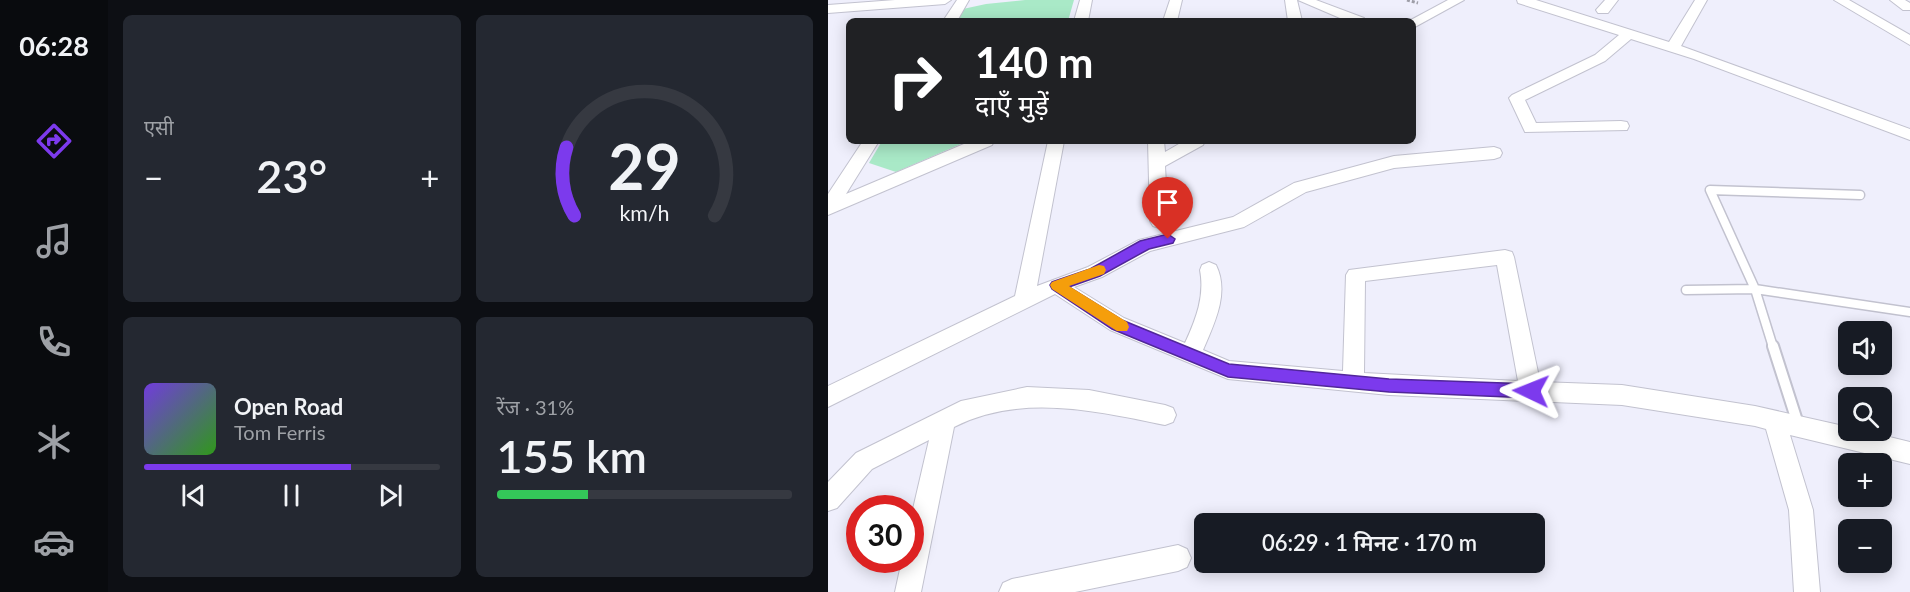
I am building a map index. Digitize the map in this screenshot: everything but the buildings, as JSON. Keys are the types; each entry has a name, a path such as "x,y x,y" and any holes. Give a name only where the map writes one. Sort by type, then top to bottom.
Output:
{"street":[{"path":"828,9 945,0"},
{"path":"952,18 963,0"},
{"path":"1082,18 1086,0"},
{"path":"1171,18 1176,0"},
{"path":"1291,0 1294,18"},
{"path":"1304,0 1351,18"},
{"path":"1416,22 1458,0"},
{"path":"1523,0 1673,47 1910,135"},
{"path":"1673,47 1701,0"},
{"path":"1840,0 1910,41"},
{"path":"1621,126 1531,128 1517,99 1600,58 1629,34"},
{"path":"828,208 870,144"},
{"path":"828,208 979,144"},
{"path":"1024,300 1055,144"},
{"path":"1156,144 1159,221"},
{"path":"1157,163 1192,144"},
{"path":"828,397 1056,285 1095,272 1145,245 1238,222 1300,187 1394,162 1494,153"},
{"path":"1353,382 1356,276 1505,257 1531,391"},
{"path":"1190,354 1208,314 1213,280 1209,270"},
{"path":"1056,285 1117,324 1228,370 1353,382 1622,395 1775,421 1910,453"},
{"path":"828,499 864,461 969,408 1027,397 1089,400 1165,415"},
{"path":"908,592 944,421"},
{"path":"1775,421 1801,510 1807,592"},
{"path":"1012,592 1178,558"}],"lane":[{"path":"1798,427 1755,290 1710,190 1860,195"},
{"path":"1686,290 1755,290 1910,312"}],"green space":[{"path":"1025,0 1074,0 1069,18 958,18 963,9"},
{"path":"880,144 961,144 896,172 869,163"}],"slow traffic":[{"path":"1099,270 1056,285 1122,327"}],"route":[{"path":"1168,239 1145,245 1095,272 1056,285 1117,324 1228,370 1389,386 1531,391"}]}
